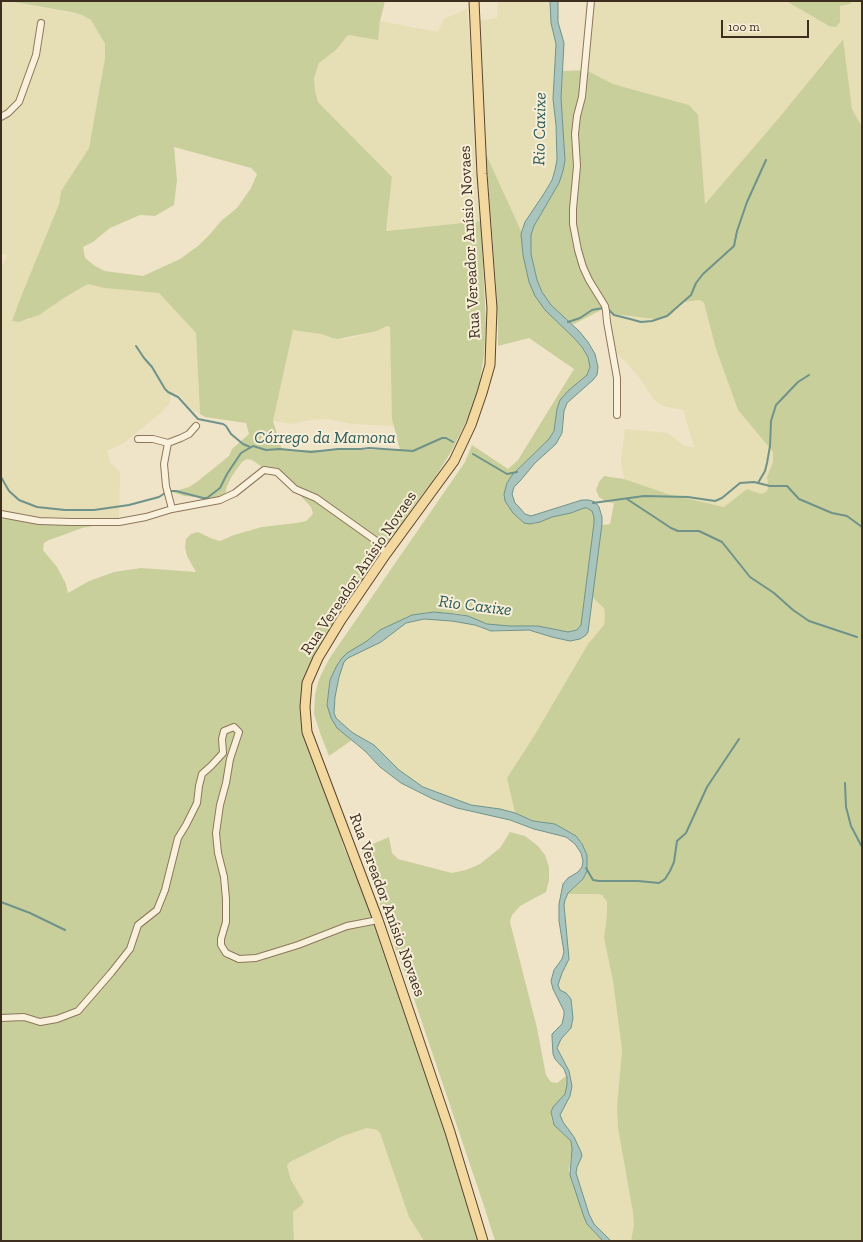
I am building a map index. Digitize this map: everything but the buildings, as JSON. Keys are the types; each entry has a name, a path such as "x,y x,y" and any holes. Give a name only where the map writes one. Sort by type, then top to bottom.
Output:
{"main road":[{"name":"Rua Vereador Anísio Novaes","path":"474,1 482,174 492,308 490,365 471,425 454,461 386,554 341,620 318,658 307,684 305,707 307,732 378,920 450,1132 483,1241"}],"street":[{"path":"591,1 582,96 577,116 575,134 577,166 573,224 582,267 605,306 617,378 617,415"},
{"path":"1,117 8,113 19,102 36,55 41,23"},
{"path":"138,439 153,439 168,442 189,434 196,426"},
{"path":"168,442 164,464 166,486 172,509"},
{"path":"1,514 39,521 119,522 146,517 172,509 220,500 235,493 264,470 277,472 295,489 316,498 340,514 375,540 386,554"},
{"path":"1,1018 24,1016 40,1022 57,1019 78,1010 116,967 130,949 138,925 157,910 165,890 178,838 197,803 198,786 202,774 222,753 222,739 224,731 234,727 239,732 230,759 220,805 216,833 218,853 224,877 226,899 226,922 221,939 226,953 239,959 256,958 298,945 347,926 378,920"}],"shaded area":[{"path":"1,1 82,15 91,20 105,44 105,58 89,148 61,191 59,204 12,321 19,322 28,320 88,284 104,288 159,293 196,333 200,414 191,409 179,395 175,393 171,395 170,402 164,410 124,443 107,451 110,462 120,472 119,520 98,525 11,516 1,519 1,268 7,255 1,254"},
{"path":"498,1 550,1 551,23 556,44 553,99 556,125 557,160 555,170 545,192 525,222 522,233 486,154 485,118 477,21 497,18"},
{"path":"586,1 786,1 829,26 840,22 840,6 850,4 852,1 862,1 862,127 852,109 842,39 778,119 705,204 689,105 613,84 586,70 582,63"},
{"path":"467,9 476,119 481,221 386,231 392,177 318,102 314,78 319,63 336,50 348,35 378,40 380,21 438,32 444,19"},
{"path":"700,300 704,303 716,349 738,410 773,452 773,462 767,477 768,489 766,492 761,494 747,489 724,507 668,494 624,479 621,460 625,429 668,433 684,446 694,447 683,410 663,406 654,400 639,377 617,353 607,330 612,314 632,317 673,313 677,306 684,302"},
{"path":"387,326 390,327 393,426 353,424 326,419 292,424 273,421 293,329 321,334 332,338 345,339 377,331"},
{"path":"592,595 594,599 604,607 604,625 588,644 534,736 507,778 515,813 471,805 423,787 399,770 374,745 353,733 336,718 335,697 340,671 344,662 348,658 381,642 406,623 424,619 452,621 475,625 481,629 495,632 529,630 570,641 580,639 588,632"},
{"path":"567,894 602,895 607,902 604,938 613,981 622,1050 617,1107 618,1128 633,1213 634,1225 631,1241 611,1241 594,1224 587,1208 576,1173 581,1152 574,1137 560,1116 561,1111 570,1096 572,1086 569,1071 557,1046 571,1028 573,1018 572,1003 560,990 558,985 569,959 564,915"},
{"path":"367,1128 377,1130 380,1133 409,1217 424,1241 294,1241 293,1212 304,1202 291,1180 287,1167 290,1162 343,1136"}],"green space":[{"path":"8,1 385,1 380,21 378,40 348,35 336,50 319,63 314,78 318,102 392,177 386,231 481,221 486,326 480,381 472,410 451,452 432,482 412,508 349,604 303,696 302,727 326,787 344,848 376,919 485,1241 424,1241 409,1217 380,1133 377,1130 367,1128 343,1136 290,1162 287,1166 291,1180 304,1202 293,1212 294,1241 1,1241 1,520 11,516 98,525 82,528 44,543 43,550 57,567 66,584 68,593 89,581 114,572 141,568 196,572 187,556 185,547 186,539 191,534 198,532 220,541 234,535 262,527 306,521 313,514 311,507 293,488 252,460 247,459 242,462 232,476 227,486 224,499 184,496 172,492 189,487 198,481 229,456 232,449 249,434 246,423 205,417 200,414 196,333 159,293 104,288 88,284 39,315 19,322 12,321 59,204 61,191 89,148 105,58 105,44 91,20 82,15","holes":["174,147 251,168 257,174 251,188 237,208 221,221 198,246 180,259 143,276 105,271 95,266 85,258 83,247 93,242 110,228 140,215 155,216 174,205 177,180","387,326 390,327 392,419 400,450 282,450 273,421 293,330 321,334 338,339 377,331"]},
{"path":"786,1 852,1 850,4 840,6 840,22 836,27 829,26"},
{"path":"843,39 852,109 862,127 862,1241 631,1241 634,1225 633,1213 618,1128 617,1107 622,1050 613,981 604,938 607,902 602,895 597,894 567,894 583,879 587,871 587,855 582,844 576,836 555,824 533,821 515,813 507,778 534,736 588,644 604,625 604,608 594,599 592,595 602,525 610,524 614,503 606,502 599,497 596,490 599,482 604,476 624,479 668,494 724,507 747,489 761,494 766,492 768,489 767,477 773,462 773,452 738,410 716,349 704,303 700,300 684,302 677,306 673,313 669,316 655,319 612,314 605,308 574,324 570,323 551,305 542,292 537,280 531,254 531,235 534,226 559,183 563,171 565,160 561,98 563,71 586,70 613,84 689,105 698,115 705,204 778,119"},
{"path":"486,154 522,233 523,255 529,282 560,324 582,347 588,357 590,367 587,375 557,409 554,431 549,439 512,475 507,483 504,494 520,520 530,524 584,508 592,511 594,523 581,625 577,630 568,632 538,626 487,624 461,614 434,612 412,615 380,630 339,661 330,680 327,705 341,731 352,740 329,756 314,714 315,695 319,679 329,659 465,462 472,445 508,469 518,460 574,369 529,338 498,346 496,285"},
{"path":"510,832 525,836 538,846 545,855 549,867 549,881 546,892 520,906 512,915 510,922 537,1028 546,1075 551,1082 557,1083 567,1075 565,1094 551,1110 552,1121 571,1141 572,1149 569,1170 571,1179 587,1224 603,1241 495,1241 408,981 361,849 389,837 392,853 398,859 452,873 466,870 480,864 500,848"}],"water":[{"path":"550,1 558,1 558,22 564,43 561,98 565,160 559,183 534,226 531,235 531,254 537,280 542,292 551,305 579,331 588,342 595,354 598,367 597,375 593,380 567,403 564,411 562,433 556,444 535,463 514,487 512,494 515,503 525,514 531,516 582,500 595,502 599,507 602,517 602,524 588,632 580,639 570,641 529,630 491,631 475,625 452,621 424,619 406,623 381,642 348,658 344,662 335,697 334,713 336,718 353,733 374,745 399,770 423,787 471,805 500,809 515,813 533,821 555,824 576,836 582,844 587,855 587,871 583,879 568,893 564,905 569,959 558,985 560,990 566,993 571,999 573,1018 571,1028 561,1039 557,1048 569,1071 572,1086 570,1096 560,1115 563,1122 574,1137 581,1152 582,1156 576,1173 589,1214 594,1224 611,1241 603,1241 587,1224 570,1175 572,1149 571,1141 554,1125 551,1112 553,1107 565,1094 567,1085 567,1077 564,1069 555,1059 553,1054 552,1037 552,1034 562,1024 564,1015 564,1011 553,989 551,981 554,970 562,959 564,952 559,921 559,904 563,884 582,867 583,861 581,853 575,844 566,837 534,829 510,820 457,808 433,799 401,783 380,767 365,751 337,728 331,718 327,705 330,680 341,659 347,653 367,641 380,630 412,615 434,612 454,614 468,616 487,624 538,626 568,632 577,630 581,625 594,523 592,511 584,508 540,522 530,524 524,523 513,513 505,501 504,494 507,483 512,475 549,439 554,431 557,409 560,400 569,390 587,375 590,367 588,357 582,347 545,310 535,296 529,282 523,255 521,234 525,222 552,180 557,160 556,125 553,99 556,44 551,23"}],"waterway":[{"path":"608,309 614,315 641,322 652,321 667,316 691,295 696,283 703,274 734,246 737,231 747,202 766,160"},
{"path":"568,322 580,318 592,310 603,308"},
{"path":"136,346 152,367 165,389 178,397 198,419 223,424 231,434 243,444 250,447"},
{"path":"758,483 765,471 767,463 770,446 771,421 776,405 798,382 809,375"},
{"name":"Córrego da Mamona","path":"169,491 176,491 207,498 220,488 227,474 241,453 253,446 266,450 280,449 311,452 369,448 413,451 442,438 446,438 453,442"},
{"name":"Córrego da Mamona","path":"473,454 507,474 517,472"},
{"name":"Córrego da Mamona","path":"1,477 9,491 19,500 37,507 65,510 94,510 129,505 159,497 165,493"},
{"path":"593,503 644,496 688,497 715,501 722,498 740,483 754,482 770,486 787,486 799,499 832,513 847,516 862,527"},
{"path":"627,499 671,528 678,531 699,531 722,542 750,577 774,593 793,610 809,621 857,637"},
{"path":"586,868 593,880 599,881 638,881 659,883 665,879 674,862 677,841 686,833 707,787 739,739"},
{"path":"845,783 846,807 851,826 862,847"},
{"path":"1,902 30,913 65,930"}],"water label":[{"name":"Rio Caxixe","path":"540,129"},
{"name":"Rio Caxixe","path":"475,606"}]}
